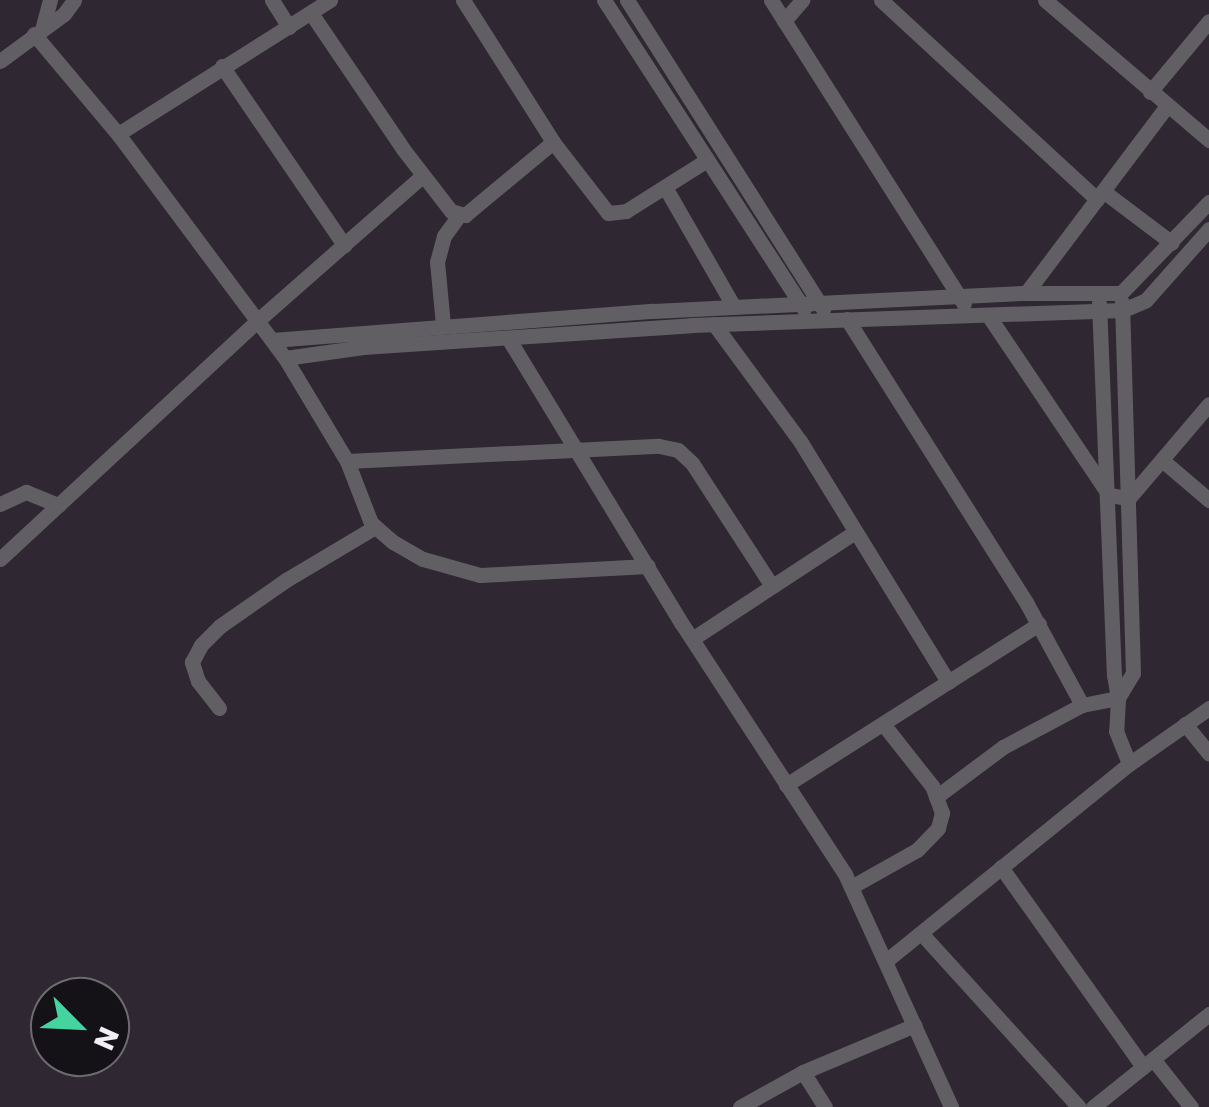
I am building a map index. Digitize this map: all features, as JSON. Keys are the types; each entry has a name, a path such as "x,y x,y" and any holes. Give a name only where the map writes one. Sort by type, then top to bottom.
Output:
{"street":[{"path":"0,61 64,14 74,0"},
{"path":"272,0 289,26"},
{"path":"118,134 330,0"},
{"path":"464,0 553,142 608,212 626,211 707,160"},
{"path":"604,0 812,321"},
{"path":"627,0 819,303 839,320 1039,624 1082,706"},
{"path":"771,0 971,316"},
{"path":"784,20 802,0"},
{"path":"881,0 1017,130 1100,195 1172,243"},
{"path":"1045,0 1209,140"},
{"path":"39,30 47,1"},
{"path":"311,13 422,176 451,211 464,215 553,142"},
{"path":"1150,92 1209,21"},
{"path":"39,30 285,358 346,461 353,486 375,526 424,559 480,576 648,566"},
{"path":"222,66 344,245"},
{"path":"1026,293 1168,106"},
{"path":"0,559 257,321 422,176"},
{"path":"665,186 734,307"},
{"path":"936,798 1003,747 1082,706 1118,698 1133,673 1122,302 1209,202"},
{"path":"444,324 437,262 444,236 460,214"},
{"path":"272,340 444,324 1026,293 1099,301 1146,300 1209,229"},
{"path":"285,358 362,347 714,324 988,315 1099,301"},
{"path":"1099,301 1118,698 1116,732 1129,764"},
{"path":"988,315 1109,495 1129,498"},
{"path":"714,324 800,441 948,682"},
{"path":"508,338 692,639 851,887 950,1107"},
{"path":"1129,498 1209,404"},
{"path":"346,461 659,446 678,450 692,462 772,586"},
{"path":"1162,460 1209,500"},
{"path":"0,504 26,492 59,506"},
{"path":"220,708 198,681 192,662 201,645 220,626 286,580 375,526"},
{"path":"692,639 855,532"},
{"path":"786,785 1039,624"},
{"path":"887,960 1129,764 1209,708"},
{"path":"851,887 916,850 938,828 942,813 936,798 883,724"},
{"path":"1185,724 1209,754"},
{"path":"1002,867 1148,1063 1190,1107"},
{"path":"921,933 1079,1107"},
{"path":"1093,1107 1209,1014"},
{"path":"740,1107 803,1072 915,1025"},
{"path":"803,1072 825,1107"}]}
